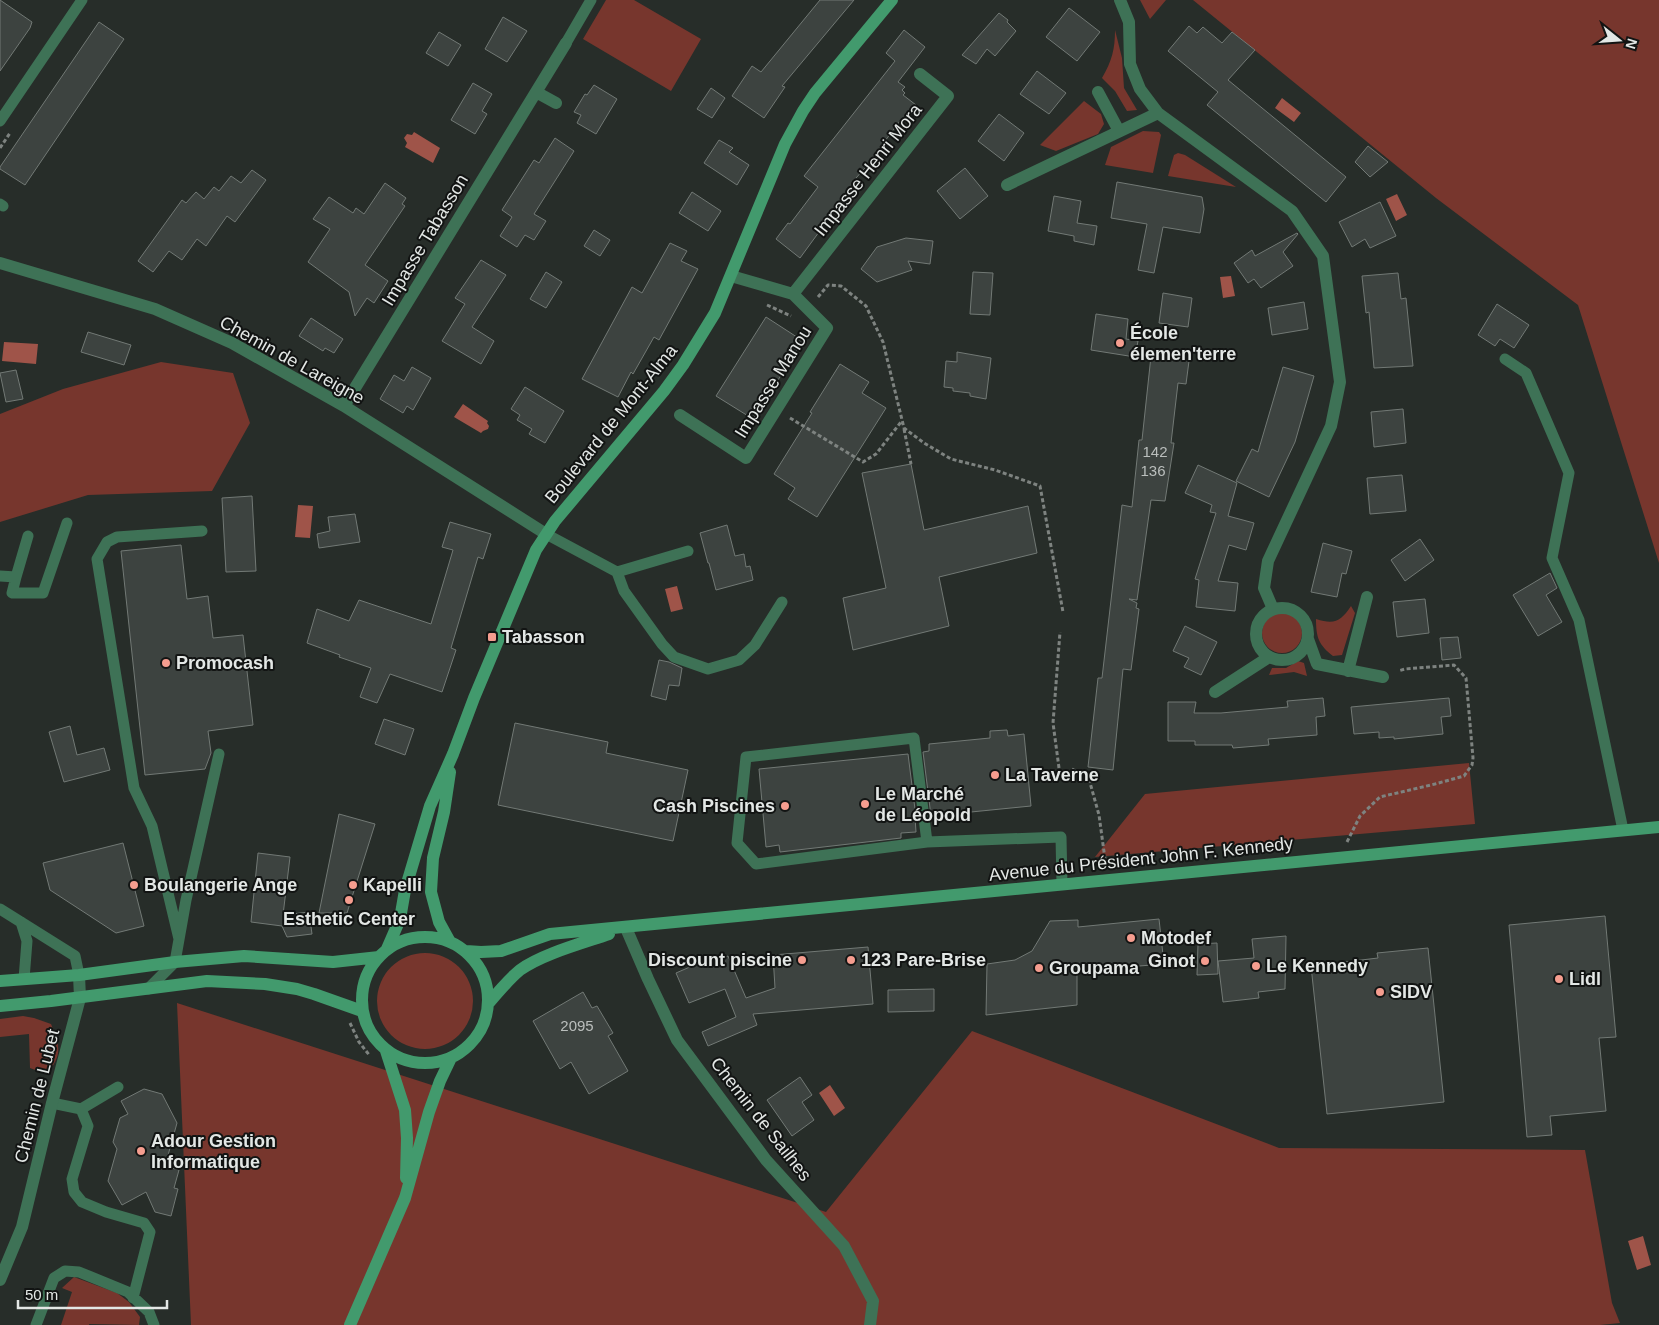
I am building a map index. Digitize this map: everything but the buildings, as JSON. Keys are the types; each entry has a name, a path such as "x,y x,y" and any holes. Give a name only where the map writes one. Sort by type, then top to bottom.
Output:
{"main road":[{"name":"Boulevard de Mont-Alma","path":"383,953 400,919 405,890 430,806 532,558 555,520 678,372 715,314 785,144 803,111 815,92 892,0"},
{"name":"Boulevard de Mont-Alma","path":"450,942 437,917 431,892 433,858 444,812 453,754"},
{"name":"Avenue du Président John F. Kennedy","path":"466,951 501,951 550,934 1659,827"},
{"name":"Avenue du Président John F. Kennedy","path":"488,1004 521,970 551,954 626,928"},
{"path":"0,981 79,975 175,962 244,956 333,962 383,953 407,939 428,937 450,942 466,951 478,966 486,984 488,1004 485,1021 478,1036 466,1049 451,1058 435,1063 418,1064 401,1060 386,1051 375,1040 367,1026 362,1011 362,992 368,973 383,953"},
{"path":"0,1006 80,998 207,981 265,984 314,994 362,1011"},
{"path":"386,1051 405,1110 407,1138 405,1198"},
{"path":"350,1325 405,1198 429,1112 440,1081 451,1058"}],"street":[{"path":"1120,0 1129,22 1130,64 1140,89 1158,113 1292,210 1323,256 1340,382 1331,426 1268,561 1264,588 1272,609"},
{"name":"Impasse Tabasson","path":"344,406 566,43"},
{"name":"Impasse Henri Mora","path":"793,294 948,96 920,74"},
{"path":"536,92 556,103"},
{"path":"1098,92 1119,131"},
{"path":"1008,185 1158,113"},
{"name":"Chemin de Lareigne","path":"0,263 154,309 232,343 344,406 546,534"},
{"name":"Impasse Manou","path":"680,416 746,458 827,328 793,294 731,276"},
{"path":"1348,671 1367,598"},
{"path":"1308,640 1300,654 1293,658 1277,660 1262,652 1255,636 1256,628 1265,613 1281,607 1289,608 1302,616 1307,624 1308,640 1317,664 1383,677"},
{"path":"1215,692 1270,657"},
{"name":"Chemin de Sailhes","path":"626,928 677,1040 766,1160 844,1246 873,1301 870,1325"},
{"name":"Chemin de Lubet","path":"0,1280 22,1227 80,998 79,975"}],"lane":[{"path":"0,122 82,0"},
{"path":"566,43 591,0"},
{"path":"1505,359 1526,373 1569,472 1552,558 1580,620 1623,830"},
{"path":"28,536 12,593 43,593 68,523"},
{"path":"179,939 152,826 134,788 97,559 107,542 117,537 202,531"},
{"path":"546,534 617,572 624,591 662,644 674,657 708,669 739,660 755,645 782,602"},
{"path":"617,572 688,551"},
{"path":"0,576 16,577"},
{"path":"927,842 914,738 746,757 737,843 756,864 927,842 1061,836 1062,884"},
{"path":"148,989 175,962 186,900 219,754"},
{"path":"0,909 74,956 79,975"},
{"path":"21,922 27,941 24,979"},
{"path":"52,1103 81,1110 118,1087"},
{"path":"81,1110 88,1126 72,1179 74,1192 82,1202 106,1212 144,1223 150,1232 133,1298"},
{"path":"36,1325 54,1278 66,1271 79,1272 128,1292 149,1312 154,1325"}],"path":[{"path":"817,298 828,285 841,286 866,306 883,342 911,464"},
{"path":"765,304 800,319"},
{"path":"776,409 863,462 876,454 902,422"},
{"path":"904,428 924,443 951,459 994,470 1040,486 1063,612"},
{"path":"1058,768 1053,723 1060,632"},
{"path":"1340,857 1360,816 1380,797 1464,776 1472,765 1466,678 1454,664 1405,668 1383,677"},
{"path":"1072,769 1089,779 1099,816 1105,859"},
{"path":"348,1019 359,1042 376,1062"}],"shaded area":[{"path":"606,0 634,0 701,39 671,91 583,39"},
{"path":"1140,0 1166,0 1150,19"},
{"path":"1193,0 1659,0 1659,563 1578,305 1436,198"},
{"path":"1115,30 1122,58 1124,88 1137,110 1127,111 1115,91 1102,78 1112,55"},
{"path":"1282,98 1301,113 1294,122 1275,108"},
{"path":"1084,101 1101,114 1104,124 1098,134 1056,151 1040,145"},
{"path":"1143,131 1159,132 1161,135 1153,173 1105,165 1111,147"},
{"path":"414,132 440,148 433,163 405,147 407,143 404,138 407,134 412,135"},
{"path":"1178,153 1185,155 1236,187 1168,176 1174,155"},
{"path":"1397,194 1407,215 1396,221 1386,199"},
{"path":"1231,276 1235,296 1223,298 1220,277"},
{"path":"4,342 38,344 36,364 2,361"},
{"path":"161,362 233,373 250,423 212,491 88,495 0,522 0,414 63,389"},
{"path":"463,404 488,421 488,429 481,433 454,417"},
{"path":"298,505 313,506 310,538 295,537"},
{"path":"677,586 683,609 671,612 665,589"},
{"path":"1351,606 1355,613 1342,655 1333,656 1324,648 1319,640 1316,619 1328,622 1337,620"},
{"path":"1282,613 1296,619 1302,633 1296,647 1282,653 1268,647 1262,633 1268,619"},
{"path":"1298,661 1304,663 1307,676 1294,672 1269,675 1272,668 1286,668"},
{"path":"1469,763 1475,824 1095,857 1145,794"},
{"path":"425,953 443,956 459,967 470,983 473,1001 470,1019 459,1035 443,1046 425,1049 407,1046 391,1035 380,1019 377,1001 380,983 391,967 407,956"},
{"path":"177,1003 826,1212 972,1031 1279,1148 1585,1150 1612,1303 1620,1323 1600,1325 191,1325"},
{"path":"23,1016 51,1024 54,1031 58,1044 57,1056 46,1074 30,1068 29,1034 0,1037 0,1019"},
{"path":"830,1085 845,1108 834,1116 819,1093"},
{"path":"1643,1236 1651,1265 1637,1270 1628,1241"},
{"path":"74,1277 117,1293 129,1302 140,1317 139,1325 61,1325 72,1292 62,1288"}],"place":[{"name":"École élemen'terre","path":"1120,343"},
{"name":"Tabasson","path":"492,637"},
{"name":"Promocash","path":"166,663"},
{"name":"La Taverne","path":"995,775"},
{"name":"Le Marché de Léopold","path":"865,804"},
{"name":"Cash Piscines","path":"785,806"},
{"name":"Boulangerie Ange","path":"134,885"},
{"name":"Kapelli","path":"353,885"},
{"name":"Esthetic Center","path":"349,900"},
{"name":"Motodef","path":"1131,938"},
{"name":"Discount piscine","path":"802,960"},
{"name":"123 Pare-Brise","path":"851,960"},
{"name":"Ginot","path":"1205,961"},
{"name":"Le Kennedy","path":"1256,966"},
{"name":"Groupama","path":"1039,968"},
{"name":"Lidl","path":"1559,979"},
{"name":"SIDV","path":"1380,992"},
{"name":"Adour Gestion Informatique","path":"141,1151"}]}
